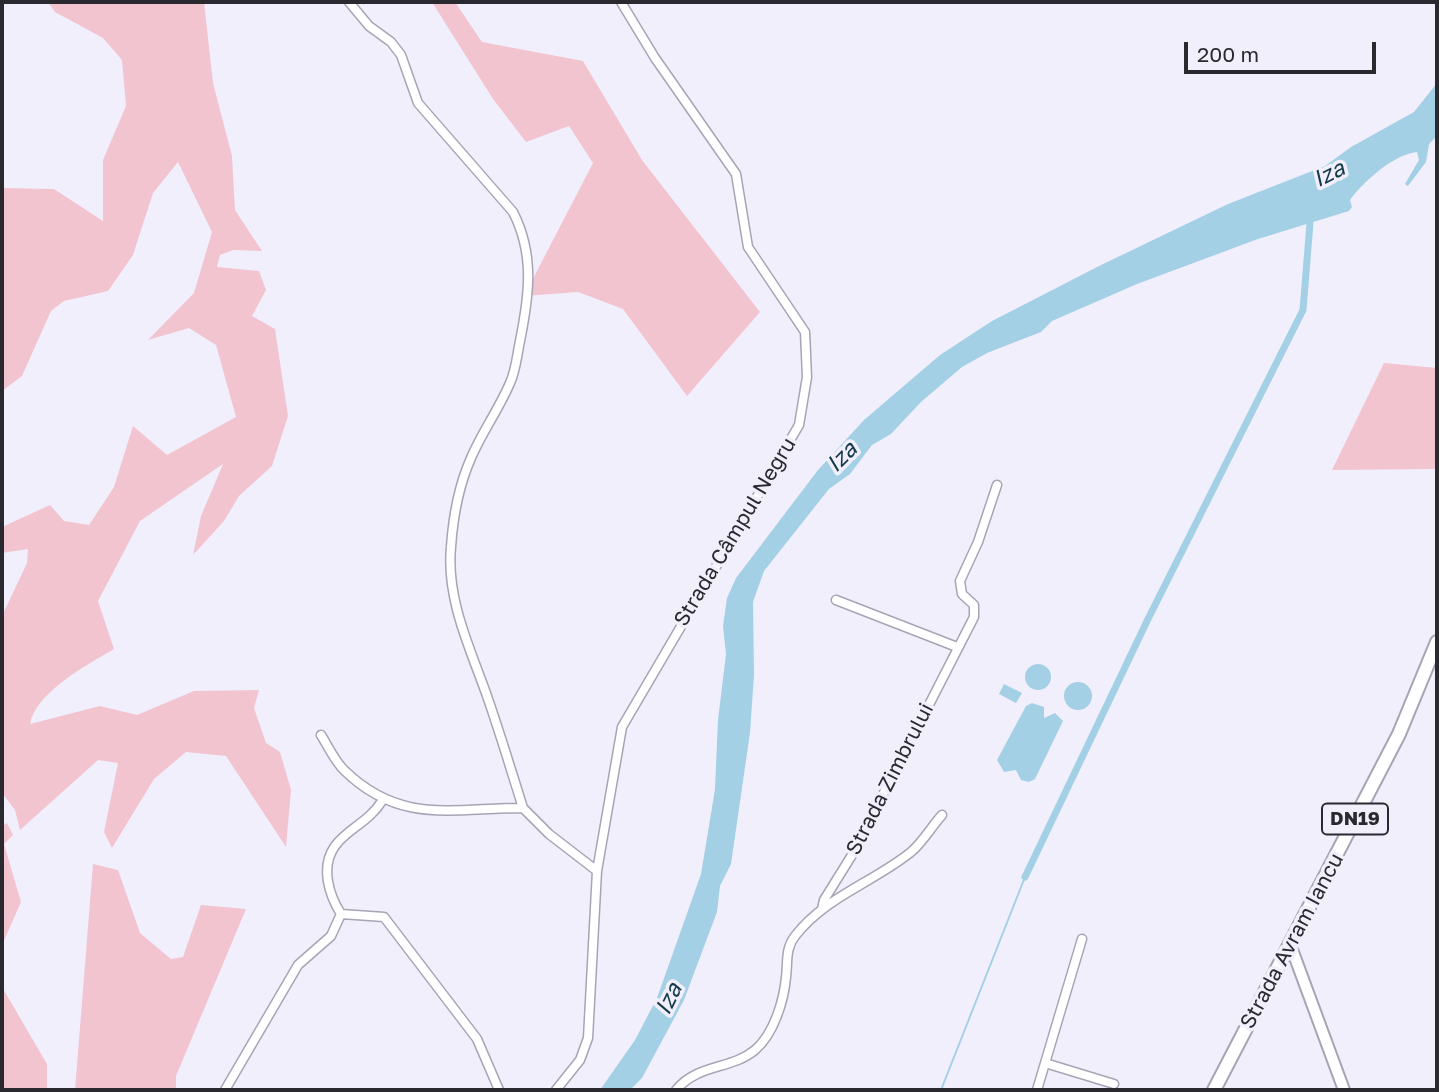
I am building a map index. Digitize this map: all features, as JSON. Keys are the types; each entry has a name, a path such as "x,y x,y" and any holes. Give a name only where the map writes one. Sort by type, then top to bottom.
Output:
{"main road":[{"name":"Strada Avram Iancu","path":"1214,1090 1407,717 1437,642"},
{"path":"1290,944 1344,1090"}],"street":[{"path":"349,2 369,26 391,42 401,55 418,103 513,212 527,252 530,282 516,364 511,382 470,460 455,514 450,548 451,576 468,649 487,695 523,808 549,834 597,871"},
{"name":"Strada Câmpul Negru","path":"556,1090 580,1060 588,1038 597,871 622,727 799,425 807,377 805,332 748,247 736,174 655,58 621,2"},
{"name":"Strada Zimbrului","path":"822,909 824,900 852,855 975,611 974,605 962,594 960,582 978,542 997,485"},
{"path":"836,600 957,648"},
{"path":"321,735 344,770 382,801 440,813 523,808"},
{"path":"341,914 328,888 327,874 334,847 372,816 382,801"},
{"name":"Strada Zimbrului","path":"676,1090 707,1067 741,1058 761,1044 784,994 789,947 822,909 913,851 942,815"},
{"path":"225,1090 298,965 331,936 341,914"},
{"path":"341,914 384,917 477,1039 499,1090"},
{"path":"1037,1090 1082,939"},
{"path":"1045,1063 1114,1084"}],"shaded area":[{"path":"48,2 204,2 213,83 232,156 235,210 262,251 233,250 220,255 217,267 259,271 266,290 252,316 275,329 288,416 272,466 239,496 224,521 193,555 201,516 223,464 140,521 98,601 114,649 52,690 34,712 30,724 100,706 137,715 194,691 259,690 254,708 266,743 280,752 291,790 286,847 226,756 186,752 154,779 112,848 104,832 118,763 98,760 20,830 15,810 2,793 2,616 27,563 28,549 2,553 2,527 50,505 64,521 89,525 114,487 133,426 167,455 236,417 216,345 189,328 148,340 194,293 212,232 178,162 153,193 133,255 108,291 64,301 51,311 22,376 2,391 2,188 54,189 103,221 103,160 126,106 122,60 103,38 55,12"},
{"path":"432,2 455,2 482,42 583,61 642,160 760,312 687,396 623,309 578,292 524,296 593,163 569,126 526,142 493,99"},
{"path":"1384,363 1437,368 1437,469 1332,470"},
{"path":"7,823 13,835 4,844 21,902 2,945 2,826"},
{"path":"93,864 118,870 140,933 171,959 183,957 201,905 246,909 176,1076 176,1090 75,1090"},
{"path":"2,987 47,1064 47,1090 2,1090"}],"water":[{"name":"Iza","path":"1437,83 1437,136 1429,144 1426,162 1408,186 1405,184 1419,160 1417,152 1389,163 1371,177 1350,200 1352,207 1349,211 1258,239 1137,284 1052,321 1041,332 987,353 962,367 921,402 891,434 872,445 850,474 829,489 764,571 753,602 754,675 750,733 731,864 720,886 717,912 684,1000 642,1078 630,1090 600,1090 635,1040 657,998 701,874 715,789 718,720 726,654 723,626 727,598 736,578 818,470 864,420 940,355 992,321 1228,204 1325,166 1351,147 1414,112"},
{"path":"1038,664 1048,667 1051,677 1048,687 1038,690 1028,687 1025,677 1028,667"},
{"path":"1078,682 1088,686 1092,696 1088,706 1078,710 1068,706 1064,696 1068,686"},
{"path":"1004,684 1022,693 1016,703 999,694"},
{"path":"1032,703 1044,707 1044,718 1055,713 1063,721 1035,779 1029,782 1021,780 1016,770 1004,772 997,760 1026,706"}],"waterway":[{"path":"1025,877 1148,619 1303,310 1310,223"},
{"path":"941,1090 1025,877"}]}
